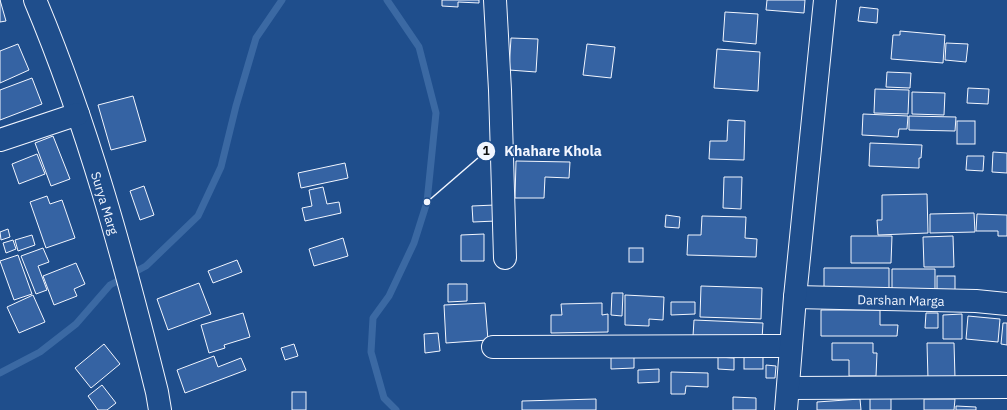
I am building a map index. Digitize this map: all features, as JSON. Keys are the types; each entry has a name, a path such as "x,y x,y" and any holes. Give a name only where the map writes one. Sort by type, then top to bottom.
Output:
{"street":[{"name":"Surya Marg","path":"35,0 63,70 78,114 124,262 157,392 160,410"},
{"path":"495,0 500,90 505,258"},
{"path":"786,410 789,388 795,297 824,0"},
{"path":"0,140 78,114"},
{"name":"Darshan Marga","path":"795,297 976,301 1007,304"},
{"path":"493,347 791,346"},
{"path":"789,388 1007,387"}],"building":[{"path":"0,0 6,21 0,22"},
{"path":"442,0 479,0 479,3 458,2 458,7 442,6"},
{"path":"767,0 805,0 804,13 766,10"},
{"path":"860,7 878,9 877,23 858,21"},
{"path":"725,12 758,14 756,44 723,41"},
{"path":"900,31 945,35 943,63 891,59 893,35 900,35"},
{"path":"511,38 538,39 536,72 509,70"},
{"path":"946,43 968,44 966,62 945,60"},
{"path":"18,44 29,70 0,83 0,51"},
{"path":"587,44 615,47 611,78 583,75"},
{"path":"717,49 760,52 758,91 714,88"},
{"path":"887,72 911,73 910,88 886,87"},
{"path":"32,78 42,104 0,120 0,90"},
{"path":"968,88 989,89 988,104 967,103"},
{"path":"875,89 909,90 908,114 874,113"},
{"path":"912,92 945,93 944,115 912,114"},
{"path":"133,96 146,141 111,150 98,105"},
{"path":"863,114 908,116 907,129 899,129 898,137 862,135"},
{"path":"909,116 956,117 955,131 909,130"},
{"path":"728,120 745,121 744,160 709,159 710,141 727,141"},
{"path":"957,121 975,121 975,144 957,144"},
{"path":"53,136 70,179 51,186 35,143"},
{"path":"870,143 922,145 921,158 919,158 919,168 869,166"},
{"path":"993,152 1007,153 1007,173 992,172"},
{"path":"37,154 45,174 19,184 12,164"},
{"path":"967,156 984,156 983,171 966,170"},
{"path":"516,161 570,162 569,178 545,177 544,198 515,198"},
{"path":"345,163 348,178 301,188 298,173"},
{"path":"724,177 742,177 741,209 723,208"},
{"path":"144,186 154,215 140,220 130,191"},
{"path":"323,187 327,204 339,202 341,213 305,221 302,208 312,206 309,190"},
{"path":"927,194 928,233 878,235 877,220 882,220 882,195"},
{"path":"47,196 50,204 62,200 75,238 46,248 30,202"},
{"path":"495,205 496,221 473,222 472,206"},
{"path":"974,213 975,232 930,233 930,214"},
{"path":"977,214 1007,215 1007,236 998,236 998,231 976,231"},
{"path":"666,215 680,217 679,228 665,227"},
{"path":"702,216 746,217 745,238 757,239 756,257 687,255 688,235 701,235"},
{"path":"8,229 10,237 1,240 0,232"},
{"path":"484,234 484,261 461,261 461,235"},
{"path":"32,235 35,245 18,251 15,240"},
{"path":"851,236 892,236 891,263 851,263"},
{"path":"953,236 954,267 924,267 923,237"},
{"path":"343,238 348,256 314,266 309,249"},
{"path":"13,240 16,249 6,253 3,243"},
{"path":"43,248 49,262 38,266 47,290 36,294 21,256"},
{"path":"629,248 643,248 643,262 629,262"},
{"path":"18,255 32,294 14,300 0,261"},
{"path":"237,260 242,272 213,283 208,271"},
{"path":"76,263 85,284 74,289 77,296 54,305 43,276"},
{"path":"824,268 889,268 889,292 824,291"},
{"path":"892,269 935,269 935,291 892,292"},
{"path":"937,276 955,276 955,292 937,292"},
{"path":"199,283 211,314 168,330 157,299"},
{"path":"448,284 467,284 467,301 448,302"},
{"path":"701,286 762,288 761,319 700,317"},
{"path":"612,293 623,293 622,316 611,315"},
{"path":"33,295 45,322 19,333 7,307"},
{"path":"625,295 664,297 663,320 649,319 649,326 625,325"},
{"path":"671,302 695,302 695,314 671,315"},
{"path":"485,303 488,340 446,343 444,305"},
{"path":"602,303 602,315 608,314 608,332 551,333 551,315 562,315 561,304"},
{"path":"821,310 880,310 880,325 898,325 897,336 821,336"},
{"path":"243,313 250,337 224,345 225,348 209,353 201,325"},
{"path":"926,313 938,313 938,328 925,328"},
{"path":"962,314 962,339 943,339 943,315"},
{"path":"968,316 1000,319 998,342 966,339"},
{"path":"694,320 763,323 762,339 693,336"},
{"path":"1003,323 1007,323 1007,345 1001,344"},
{"path":"438,333 440,351 425,353 424,334"},
{"path":"832,343 873,343 873,353 877,353 876,376 849,376 849,360 832,360"},
{"path":"927,343 954,343 955,378 928,379"},
{"path":"104,344 120,364 91,388 75,368"},
{"path":"294,344 298,356 285,360 281,348"},
{"path":"611,354 634,354 634,368 611,369"},
{"path":"214,356 218,367 241,358 246,370 185,393 177,370"},
{"path":"718,357 734,358 734,370 718,369"},
{"path":"744,357 763,357 763,369 744,369"},
{"path":"766,365 776,366 775,378 766,378"},
{"path":"659,369 659,382 638,383 638,370"},
{"path":"671,372 708,373 708,387 686,386 685,394 671,394"},
{"path":"102,385 116,403 107,410 98,410 88,396"},
{"path":"292,392 306,392 306,410 292,410"},
{"path":"870,395 891,395 891,410 870,410"},
{"path":"733,397 756,398 756,410 733,410"},
{"path":"596,399 596,410 522,410 522,401"},
{"path":"860,399 861,410 817,410 817,402"},
{"path":"924,399 955,399 954,410 924,410"},
{"path":"956,406 976,407 976,410 956,410"}],"waterway":[{"path":"0,373 40,352 76,324 110,285 146,266 198,216 221,167 236,106 256,38 282,0"},
{"path":"387,0 419,47 436,113 427,202 414,243 389,296 373,318 371,352 384,398 396,410"}],"place":[{"name":"Khahare Khola","path":"427,202"}]}
